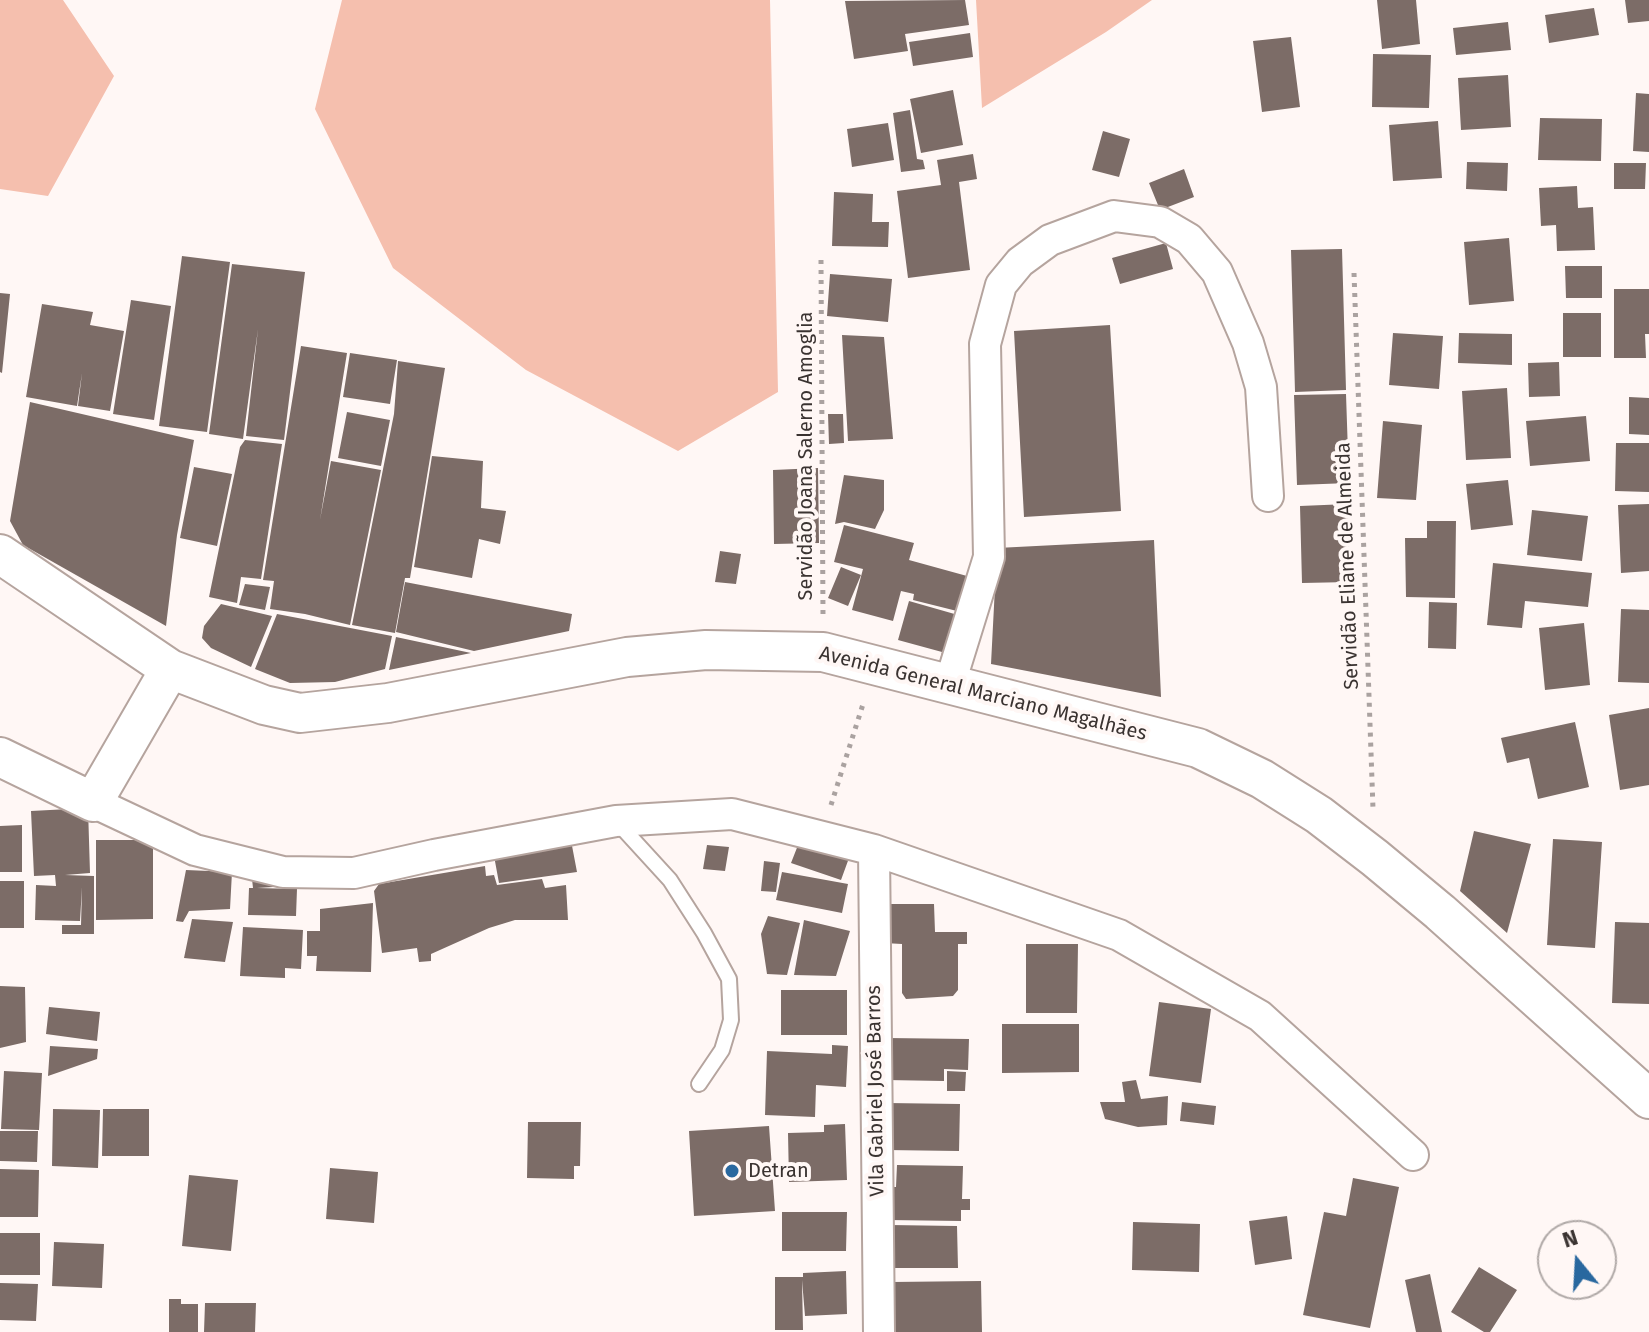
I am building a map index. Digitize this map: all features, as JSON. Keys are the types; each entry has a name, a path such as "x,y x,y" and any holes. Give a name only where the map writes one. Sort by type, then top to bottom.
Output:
{"street":[{"path":"950,683 989,557 985,344 1001,285 1020,262 1050,240 1114,216 1160,222 1189,239 1217,272 1248,343 1261,387 1268,496"},
{"name":"Avenida General Marciano Magalhães","path":"0,554 170,669 264,705 300,713 388,703 627,657 706,650 823,652 1198,748 1262,779 1319,815 1375,858 1649,1099"},
{"path":"93,802 170,669"},
{"path":"0,757 195,850 283,872 354,873 616,821 732,814 874,850 1119,935 1260,1016 1413,1155"},
{"name":"Vila Gabriel José Barros","path":"874,850 879,1332"}],"lane":[{"path":"616,821 670,880 729,979 731,1020 722,1050 699,1084"}],"path":[{"name":"Servidão Joana Salerno Amoglia","path":"821,260 823,652"},
{"name":"Servidão Eliane de Almeida","path":"1354,273 1375,858"},
{"path":"821,837 876,664"}],"shaded area":[{"path":"0,0 63,0 114,76 48,196 0,189"},
{"path":"342,0 770,0 778,392 678,451 526,370 393,268 315,109"},
{"path":"976,0 1152,0 982,108"}],"building":[{"path":"965,0 969,25 905,34 908,51 854,59 845,1"},
{"path":"1377,0 1416,0 1420,44 1382,49"},
{"path":"1625,0 1649,0 1649,21 1628,23"},
{"path":"1594,8 1599,35 1549,43 1545,15"},
{"path":"1508,22 1511,50 1456,55 1453,28"},
{"path":"970,33 973,57 913,66 909,42"},
{"path":"1291,37 1300,107 1262,112 1253,41"},
{"path":"1373,54 1431,55 1429,108 1372,107"},
{"path":"1508,75 1511,127 1461,130 1458,78"},
{"path":"953,90 963,145 921,153 910,99"},
{"path":"1636,93 1649,94 1649,152 1633,151"},
{"path":"910,110 917,159 923,160 925,169 901,172 893,113"},
{"path":"1540,118 1602,119 1601,161 1538,160"},
{"path":"1438,121 1442,178 1393,181 1389,125"},
{"path":"888,123 894,160 852,167 847,129"},
{"path":"1103,131 1130,139 1119,177 1092,170"},
{"path":"973,154 977,179 959,182 970,270 908,278 897,191 941,185 937,160"},
{"path":"1467,162 1508,163 1507,191 1466,189"},
{"path":"1614,163 1646,163 1645,189 1614,189"},
{"path":"1184,169 1194,197 1160,210 1149,183"},
{"path":"1577,186 1578,208 1593,207 1595,250 1557,251 1556,225 1541,226 1539,188"},
{"path":"834,192 873,194 872,222 889,222 888,247 832,246"},
{"path":"1509,238 1514,301 1469,305 1464,242"},
{"path":"1166,243 1173,269 1120,284 1112,258"},
{"path":"1342,249 1346,390 1295,392 1291,250"},
{"path":"182,256 230,262 207,432 159,426"},
{"path":"232,264 305,272 284,440 246,436 258,329 243,439 209,434"},
{"path":"1565,266 1602,266 1602,298 1566,298"},
{"path":"830,274 892,279 888,322 827,316"},
{"path":"1614,289 1649,289 1646,358 1614,358"},
{"path":"0,293 10,294 2,373 0,372"},
{"path":"131,300 171,306 154,420 113,414"},
{"path":"42,304 93,312 90,325 124,331 110,411 78,406 82,373 77,406 26,397"},
{"path":"1563,313 1601,313 1601,357 1563,357"},
{"path":"1110,325 1121,511 1024,517 1014,331"},
{"path":"1393,333 1443,336 1439,389 1389,385"},
{"path":"1459,333 1512,334 1512,365 1458,363"},
{"path":"842,335 884,337 893,439 848,441"},
{"path":"301,346 347,353 320,520 331,461 381,470 350,625 270,609 274,581 263,580"},
{"path":"350,353 397,360 390,404 343,397"},
{"path":"398,361 445,368 410,578 405,578 395,633 352,625 394,414"},
{"path":"1559,362 1560,396 1529,397 1528,363"},
{"path":"1507,388 1511,458 1466,460 1462,391"},
{"path":"1346,394 1349,483 1297,485 1294,395"},
{"path":"1629,397 1649,398 1649,435 1629,434"},
{"path":"30,402 194,440 177,535 166,626 23,545 10,521"},
{"path":"347,412 390,420 381,466 338,458"},
{"path":"828,414 843,414 844,443 829,444"},
{"path":"1586,416 1590,461 1530,466 1526,421"},
{"path":"1383,421 1422,425 1416,500 1377,498"},
{"path":"245,440 282,444 261,579 241,577 237,603 209,597 240,447"},
{"path":"1616,443 1649,443 1649,492 1615,491"},
{"path":"432,456 483,461 481,508 506,511 500,544 479,539 472,578 414,567"},
{"path":"194,467 232,474 217,546 180,538"},
{"path":"818,468 819,543 774,544 773,470"},
{"path":"844,475 884,480 884,510 875,529 844,522 835,524"},
{"path":"1508,480 1513,525 1471,530 1466,484"},
{"path":"1348,504 1350,582 1302,583 1300,506"},
{"path":"1649,504 1649,571 1621,573 1618,505"},
{"path":"1532,510 1588,516 1582,561 1527,555"},
{"path":"1427,521 1456,521 1455,598 1406,597 1405,538 1427,538"},
{"path":"844,525 914,543 909,560 967,576 957,611 913,600 914,594 901,591 893,621 852,610 863,569 834,562"},
{"path":"1154,540 1161,697 991,664 997,548"},
{"path":"720,551 741,554 736,584 715,582"},
{"path":"1493,563 1592,573 1588,607 1525,601 1522,628 1487,625"},
{"path":"841,567 861,575 848,606 828,598"},
{"path":"405,582 572,614 569,631 474,651 396,632"},
{"path":"245,584 270,587 265,610 239,605"},
{"path":"909,601 965,617 936,676 942,652 898,640"},
{"path":"1429,602 1457,603 1456,649 1428,648"},
{"path":"221,604 272,616 251,667 211,648 202,638 204,626"},
{"path":"1621,609 1649,610 1649,683 1618,682"},
{"path":"277,614 392,636 385,669 335,682 290,683 255,669"},
{"path":"1584,623 1590,685 1545,690 1539,628"},
{"path":"396,637 471,653 389,670"},
{"path":"1649,708 1649,785 1620,790 1609,715"},
{"path":"1575,722 1589,787 1538,799 1529,758 1507,763 1501,738"},
{"path":"88,808 90,873 65,875 94,876 94,934 62,934 62,925 81,925 82,887 80,921 35,920 36,885 56,886 55,875 34,876 31,811"},
{"path":"22,825 22,872 0,872 0,826"},
{"path":"569,830 577,872 499,883 492,845"},
{"path":"1474,831 1531,844 1507,933 1460,891"},
{"path":"1553,839 1602,842 1595,948 1547,945"},
{"path":"96,840 153,840 153,919 96,920"},
{"path":"800,840 849,858 841,880 791,863"},
{"path":"707,845 729,847 725,871 703,869"},
{"path":"764,861 780,863 776,892 761,891"},
{"path":"485,866 486,876 494,875 497,885 542,879 545,888 566,885 568,920 515,920 431,954 431,961 419,962 417,948 382,953 374,891 379,884"},
{"path":"186,870 232,872 230,909 189,911 183,922 176,921"},
{"path":"782,872 848,884 842,913 776,900"},
{"path":"252,879 272,879 273,887 257,888 297,889 296,916 248,915"},
{"path":"0,881 24,881 24,928 0,928"},
{"path":"373,903 371,972 316,971 317,956 307,956 307,931 320,931 320,909"},
{"path":"884,904 934,904 935,932 967,932 967,944 958,944 958,990 953,996 906,999 902,993 902,944 884,943"},
{"path":"768,916 800,923 787,975 767,974 761,934"},
{"path":"192,919 233,922 225,962 184,958"},
{"path":"804,920 850,931 836,976 794,975"},
{"path":"1615,922 1649,923 1649,1004 1612,1003"},
{"path":"243,927 303,930 301,969 285,968 285,978 240,976"},
{"path":"1026,944 1078,944 1077,1013 1026,1013"},
{"path":"0,986 25,987 26,1042 0,1048"},
{"path":"781,990 847,990 847,1035 781,1035"},
{"path":"1159,1002 1211,1009 1201,1083 1149,1076"},
{"path":"49,1007 100,1012 97,1041 46,1034"},
{"path":"1002,1024 1079,1024 1079,1072 1002,1073"},
{"path":"887,1038 969,1039 968,1070 944,1069 944,1081 886,1080"},
{"path":"832,1045 848,1046 846,1087 816,1085 815,1117 765,1115 767,1051 832,1054"},
{"path":"50,1046 98,1049 97,1059 48,1076"},
{"path":"4,1071 42,1073 39,1130 1,1129"},
{"path":"947,1071 966,1072 965,1091 947,1091"},
{"path":"1136,1080 1141,1099 1168,1096 1167,1125 1138,1127 1105,1119 1100,1102 1125,1102 1122,1082"},
{"path":"1182,1102 1216,1106 1214,1125 1180,1121"},
{"path":"887,1103 960,1104 959,1151 886,1150"},
{"path":"53,1109 100,1110 98,1168 52,1166"},
{"path":"103,1109 149,1109 149,1156 102,1156"},
{"path":"528,1122 581,1122 580,1166 574,1166 574,1179 527,1178"},
{"path":"845,1124 847,1180 789,1182 788,1133 824,1132 824,1125"},
{"name":"Detran","path":"769,1126 775,1211 694,1216 689,1131"},
{"path":"0,1131 38,1131 37,1162 0,1161"},
{"path":"897,1165 963,1166 962,1199 970,1199 970,1210 961,1210 961,1221 888,1220 888,1187 896,1187"},
{"path":"330,1168 378,1172 374,1223 326,1219"},
{"path":"0,1169 39,1170 38,1217 0,1217"},
{"path":"189,1175 238,1180 231,1251 182,1246"},
{"path":"1353,1178 1399,1187 1370,1328 1303,1315 1324,1212 1346,1216"},
{"path":"782,1212 847,1212 846,1251 782,1251"},
{"path":"1287,1216 1292,1259 1255,1265 1249,1221"},
{"path":"1133,1222 1200,1224 1199,1272 1132,1270"},
{"path":"890,1225 957,1226 958,1268 890,1268"},
{"path":"0,1233 40,1233 40,1275 0,1275"},
{"path":"54,1242 104,1244 102,1288 52,1286"},
{"path":"1479,1267 1517,1290 1490,1332 1484,1332 1451,1312"},
{"path":"846,1271 847,1314 805,1316 802,1280 803,1330 775,1330 775,1277"},
{"path":"1430,1274 1442,1332 1416,1332 1405,1280"},
{"path":"981,1281 982,1332 892,1332 892,1282"},
{"path":"0,1283 38,1284 36,1321 0,1320"},
{"path":"169,1299 181,1299 181,1304 198,1304 198,1332 169,1332"},
{"path":"205,1303 256,1303 255,1332 204,1332"}],"place":[{"name":"Detran","path":"732,1171"}]}
